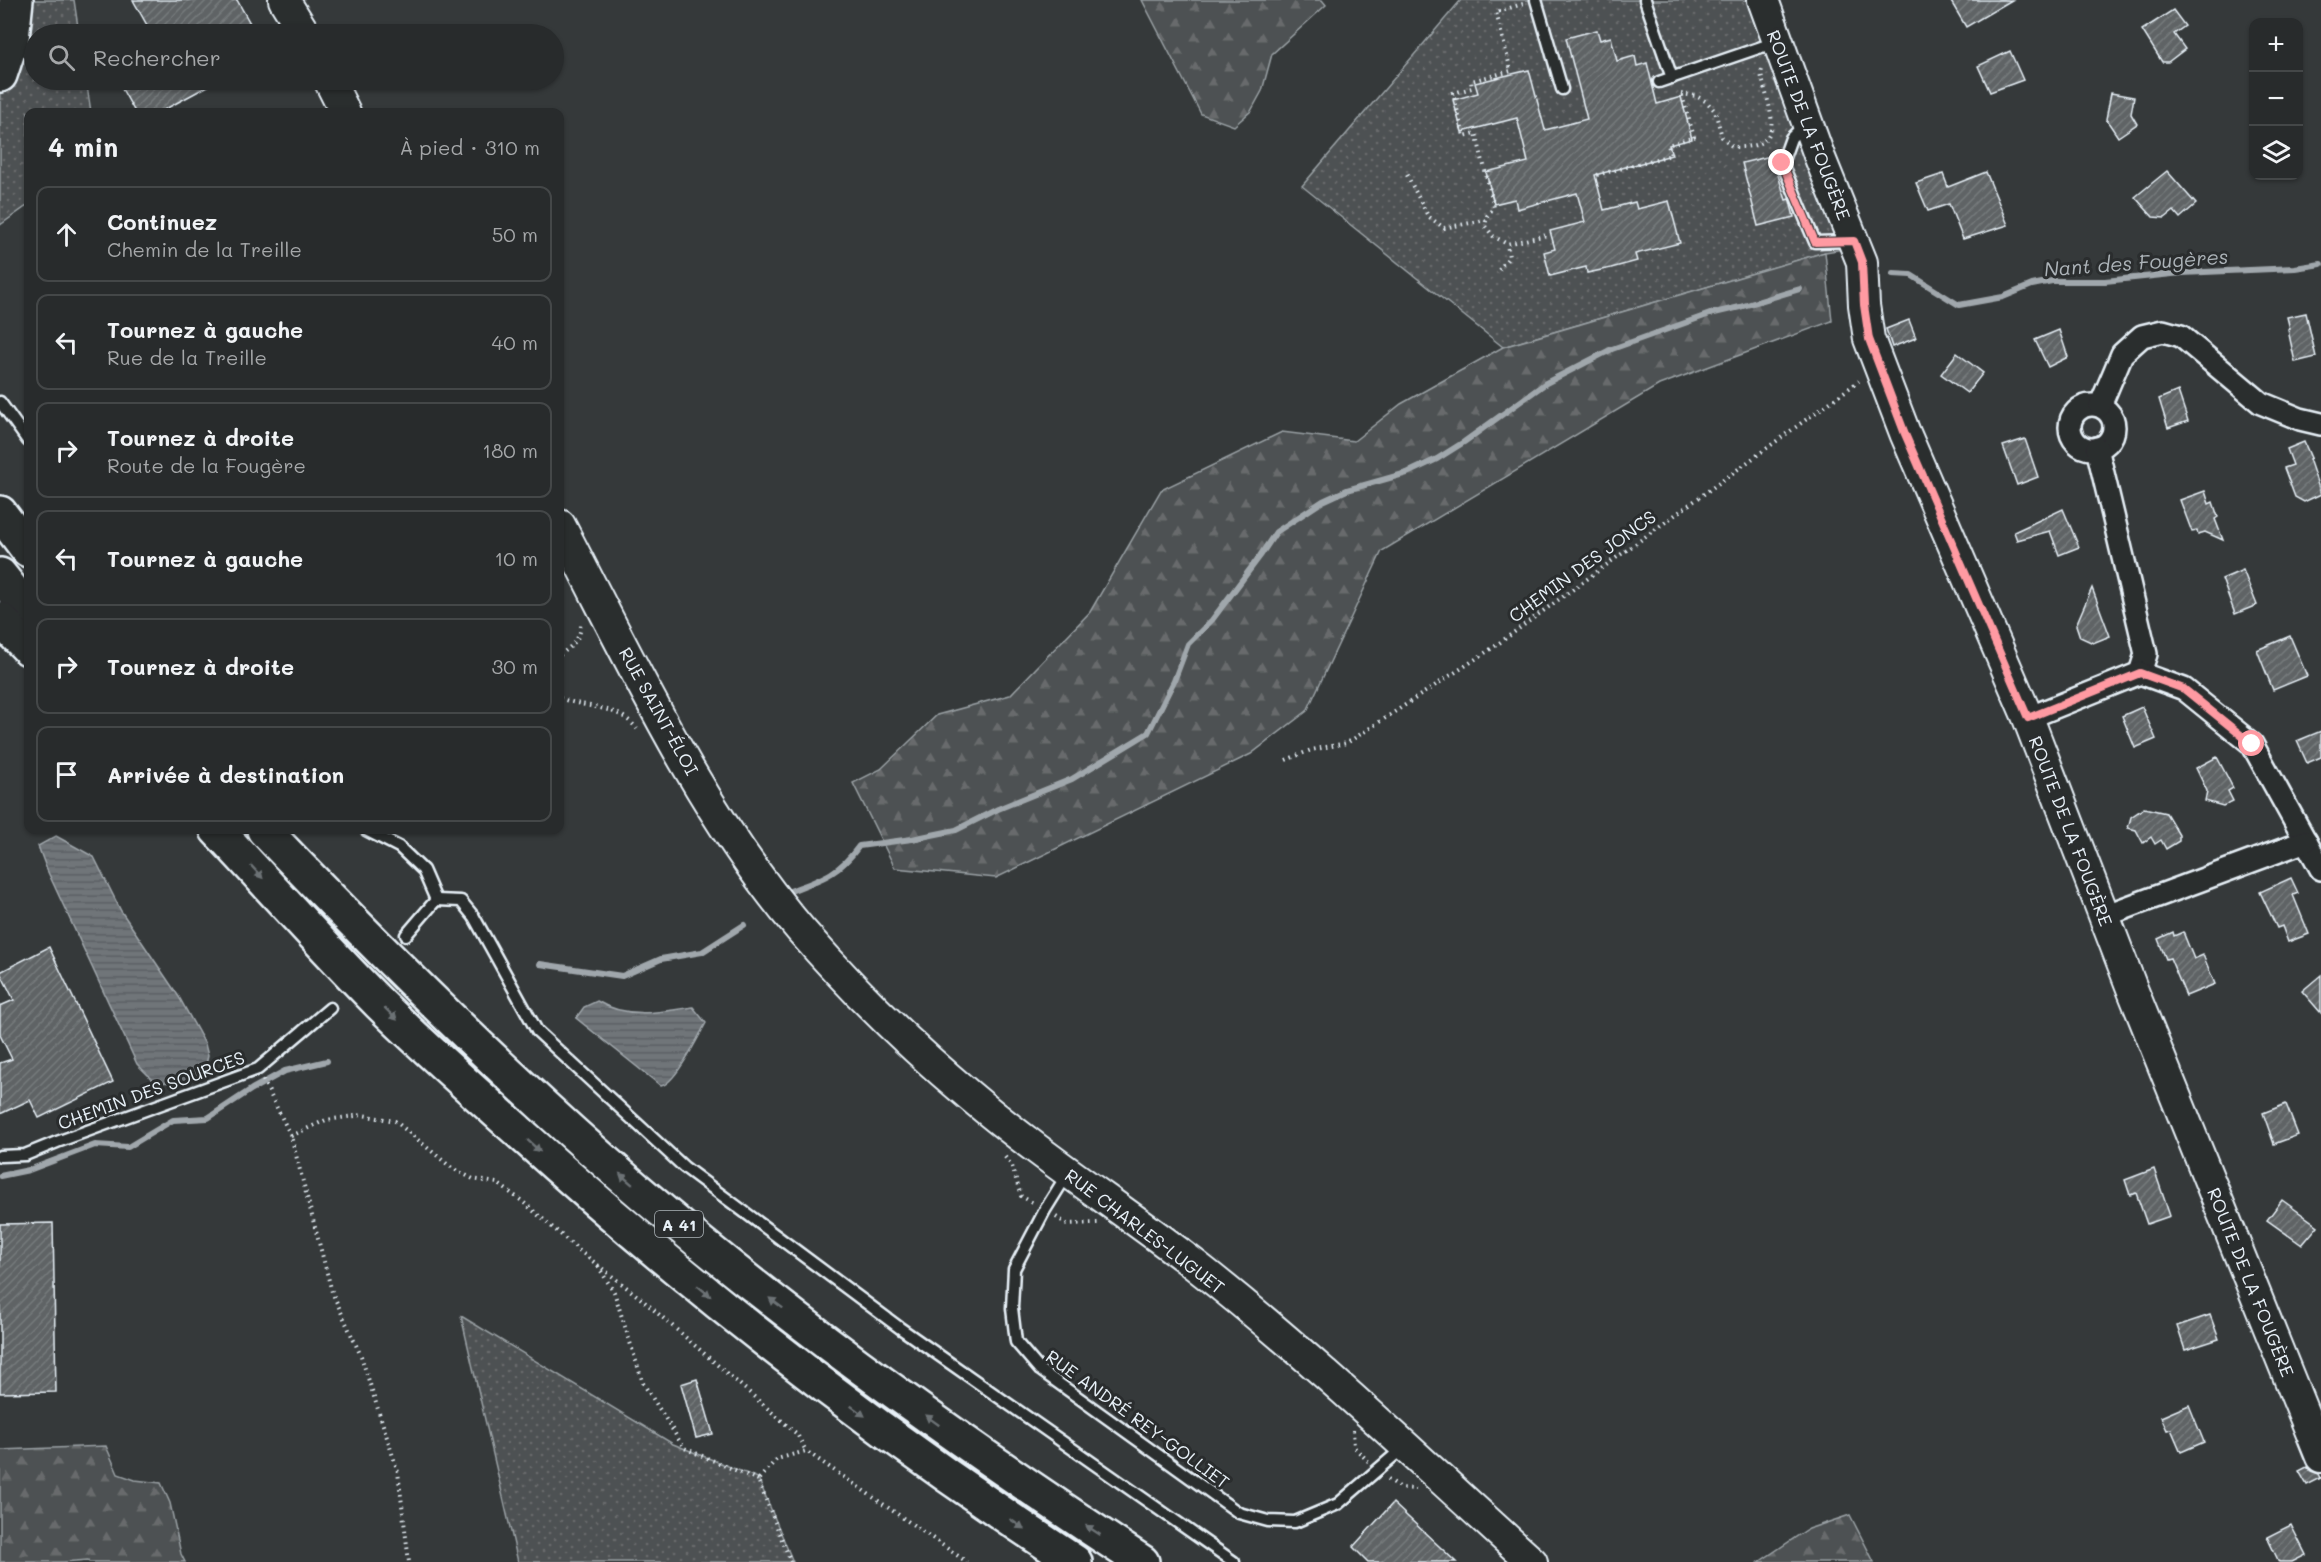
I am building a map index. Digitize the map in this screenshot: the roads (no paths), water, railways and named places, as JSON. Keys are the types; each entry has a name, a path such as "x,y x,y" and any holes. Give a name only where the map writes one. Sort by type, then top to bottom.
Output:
{"highway":[{"path":"0,75 12,39 16,0"},
{"path":"0,513 24,545"},
{"path":"0,575 24,605"},
{"path":"0,619 24,644"},
{"name":"A 41","path":"221,834 379,1002 441,1062 604,1209 747,1327 838,1396 996,1509 1075,1562"},
{"name":"A 41","path":"268,834 406,978 467,1036 565,1126 675,1221 768,1298 935,1422 1142,1562"}],"street":[{"path":"284,0 299,24"},
{"name":"ROUTE DE LA FOUGÈRE","path":"1762,0 1807,123 1862,262 1864,305 1869,339 1905,434 2028,718 2104,916 2321,1457"},
{"path":"334,90 343,108"},
{"path":"2100,406 2122,354 2142,336 2163,331 2181,336 2261,403 2300,419 2321,424"},
{"path":"2085,406 2100,406 2110,414 2114,428 2109,441 2097,448 2083,446 2073,436 2071,421 2074,415 2085,406"},
{"path":"2097,448 2146,654 2140,673"},
{"name":"RUE SAINT-ÉLOI","path":"564,533 680,753 730,833 770,890"},
{"path":"2028,718 2140,673 2184,689 2252,744 2321,868"},
{"path":"2104,916 2306,841"},
{"name":"RUE CHARLES-LUGUET","path":"770,890 799,928 893,1028 970,1097 1068,1173 1195,1265 1297,1349 1532,1562"}],"lane":[{"path":"1645,0 1674,77"},
{"path":"1531,1 1562,89"},
{"path":"1659,82 1780,50"},
{"path":"0,402 24,435"},
{"path":"374,834 399,847 423,870 436,900"},
{"path":"406,935 436,900"},
{"path":"436,900 461,901 474,917 537,1031 684,1167 910,1334 1234,1562"},
{"name":"CHEMIN DES SOURCES","path":"0,1156 25,1155 258,1069 330,1008"},
{"name":"RUE ANDRÉ REY-GOLLIET","path":"1068,1173 1045,1210 1014,1269 1012,1308 1016,1342 1040,1370 1239,1513 1268,1521 1295,1522 1338,1504 1404,1446"}],"waterway":[{"name":"Nant des Fougères","path":"1893,274 1911,275 1959,305 2003,297 2032,285 2052,281 2105,281 2182,273 2295,268 2321,264"},
{"name":"Nant des Fougères","path":"790,891 829,875 844,864 859,846 956,830 998,809 1072,779 1148,733 1174,681 1188,644 1212,620 1276,532 1323,501 1347,490 1407,473 1437,459 1546,383 1612,349 1710,314 1800,289"},
{"name":"Nant des Fougères","path":"540,964 622,976 661,959 702,952 744,925"},
{"name":"Nant des Fougères","path":"0,1176 29,1170 95,1145 128,1147 173,1120 208,1118 252,1089 285,1071 327,1061"}]}
